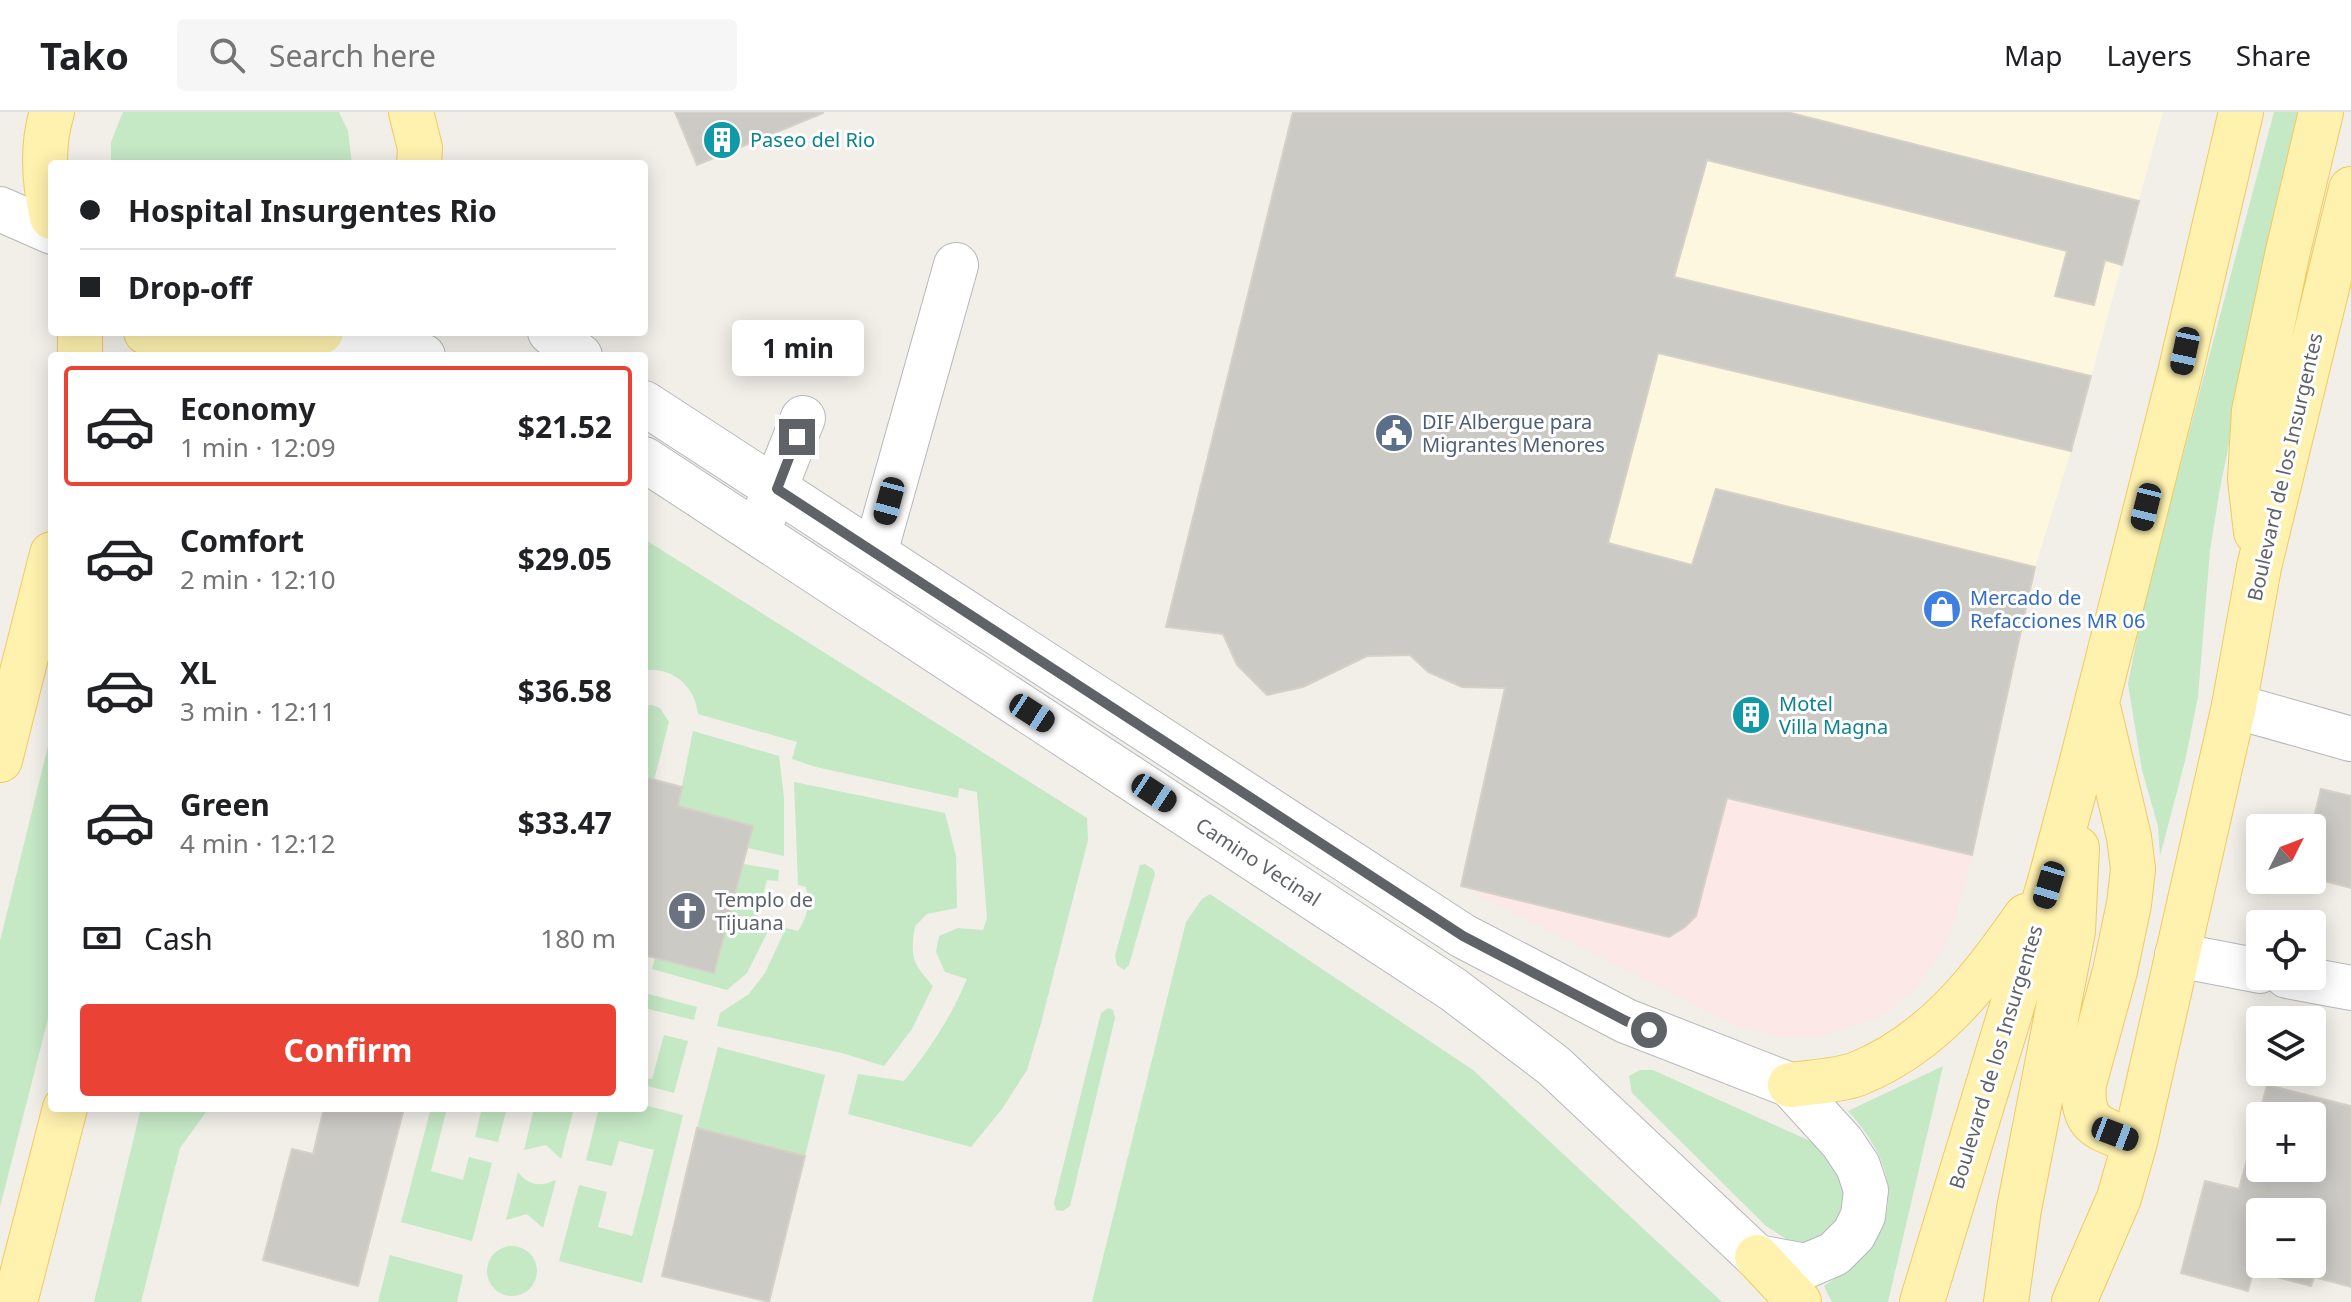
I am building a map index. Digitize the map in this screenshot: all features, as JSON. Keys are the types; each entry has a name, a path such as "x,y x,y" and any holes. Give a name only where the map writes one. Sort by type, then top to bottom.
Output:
{"main road":[{"path":"48,200 44,183 46,132 52,112"},
{"path":"413,112 419,160"},
{"name":"Boulevard de los Insurgentes","path":"1922,1302 2049,885 2180,373 2241,112"},
{"path":"2259,567 2250,479 2254,411 2321,112"},
{"name":"Boulevard de los Insurgentes","path":"2074,1302 2119,1198 2135,1142 2234,706 2259,567 2351,189"},
{"path":"152,336 200,351 216,352"},
{"path":"258,352 309,341"},
{"path":"0,760 48,570"},
{"path":"2097,705 2129,837 2133,869 2115,971 2084,1084 2083,1099 2085,1115 2095,1126 2135,1142"},
{"path":"2006,1302 2019,1209 2073,931 2080,769"},
{"path":"1790,1085 1855,1075 1906,1048 1931,1030 1982,979 2049,885"},
{"path":"15,1302 64,1112"},
{"path":"2107,1302 2119,1198"},
{"path":"1757,1257 1799,1302"}],"street":[{"path":"413,112 441,160"},
{"path":"0,209 48,230"},
{"path":"875,553 956,265"},
{"path":"555,336 575,352"},
{"path":"309,341 393,352"},
{"path":"648,406 1463,936 1626,1021 1790,1085 1842,1142 1858,1166 1866,1190 1863,1216 1854,1234 1834,1254 1806,1266 1757,1257"},
{"path":"757,533 803,418"},
{"name":"Camino Vecinal","path":"648,462 1490,1015 1554,1066 1757,1257"},
{"path":"2234,706 2351,739"},
{"path":"2177,955 2246,968"},
{"path":"2326,983 2351,988"}],"shaded area":[{"path":"1655,112 2163,112 2071,451 2035,567 2017,650 1549,528"},
{"path":"1493,741 1972,855 1947,943 1917,986 1888,1012 1860,1025 1820,1036 1780,1037 1735,1025 1461,886"}],"green space":[{"path":"123,112 339,112 348,131 352,160 111,160 111,142"},
{"path":"2274,112 2309,112 2235,414 2220,488 2210,550 2198,697 2160,856 2158,826 2142,770 2128,684 2144,602"},
{"path":"648,542 1087,818 1088,840 1027,1070 1002,1109 971,1147 848,1114 858,1074 904,1081 939,1032 967,979 945,972 936,952 939,936 958,928 983,930 987,918 977,792 959,788 958,798 792,759 797,742 698,714 692,694 680,680 648,670"},
{"path":"648,706 660,708 669,722 654,780 648,778"},
{"path":"693,731 779,756 784,798 784,856 748,848 753,826 678,806"},
{"path":"48,746 48,1019 0,1207 0,941"},
{"path":"794,782 945,813 956,856 957,908 927,914 915,926 914,959 933,986 912,1029 884,1066 842,1053 717,1026 720,1013 749,994 765,973 786,928 798,931 806,915 806,887 798,885"},
{"path":"743,864 779,870 778,881 767,880 756,921 770,927 747,973 727,990 652,969 655,958 714,973"},
{"path":"1145,864 1155,874 1129,965 1124,970 1117,965 1115,956 1140,865"},
{"path":"1210,894 1473,1070 1722,1302 1092,1302 1186,922 1202,899"},
{"path":"648,994 697,1007 694,1020 648,1009"},
{"path":"1108,1008 1113,1010 1115,1018 1070,1206 1063,1211 1056,1210 1054,1203 1101,1013"},
{"path":"664,1035 688,1041 674,1093 648,1086 648,1078 652,1079"},
{"path":"718,1047 825,1075 805,1156 697,1128"},
{"path":"1943,1066 1888,1302 1832,1302 1824,1286 1869,1248 1882,1227 1888,1206 1888,1183 1881,1160 1868,1136 1848,1111"},
{"path":"1640,1070 1653,1070 1819,1145 1834,1166 1844,1189 1845,1201 1839,1223 1830,1234 1802,1249 1766,1226 1632,1093 1629,1076"},
{"path":"648,1106 683,1115 642,1283 559,1261 579,1185 607,1192 598,1227 632,1236 654,1150 619,1141 612,1166 586,1160 598,1112 648,1112"},
{"path":"140,1112 206,1112 180,1148 141,1302 94,1302"},
{"path":"430,1112 446,1112 431,1171 463,1180 469,1157 492,1163 472,1241 401,1222"},
{"path":"481,1112 506,1112 498,1142 475,1137"},
{"path":"533,1112 573,1112 561,1159 546,1145 524,1150"},
{"path":"518,1172 535,1184 556,1180 543,1228 527,1214 506,1220"},
{"path":"512,1246 530,1253 537,1271 530,1289 512,1296 494,1289 487,1271 494,1253"},
{"path":"390,1255 463,1275 457,1302 378,1302"}],"building":[{"name":"Paseo del Rio","path":"675,112 823,112 823,113 697,165"},
{"path":"1293,112 1787,112 2139,201 2122,265 2105,260 2094,305 2055,296 2067,251 1707,160 1674,277 2091,376 2071,451 1658,353 1608,543 1692,565 1716,489 2035,567 1972,855 1727,798 1696,916 1669,937 1461,886 1505,688 1462,687 1428,672 1410,655 1367,656 1303,687 1267,695 1237,665 1223,634 1166,627"},
{"name":"Templo de Tijuana","path":"648,778 682,787 678,806 753,826 714,973 648,956"},
{"path":"2321,789 2351,796 2351,888 2326,882 2326,814 2315,814"},
{"path":"2267,1086 2351,1106 2351,1287 2318,1278 2326,1278 2326,1198 2246,1198 2246,1278 2251,1278 2248,1291 2181,1273 2205,1181 2239,1189 2246,1163 2246,1182 2326,1182 2326,1102 2262,1102"},
{"path":"323,1112 403,1112 358,1286 263,1260 292,1149 313,1154"},
{"path":"697,1128 805,1156 769,1302 662,1276"},
{"path":"2280,1278 2314,1278 2311,1286"}],"place":[{"name":"Paseo del Rio","path":"722,140"},
{"name":"DIF Albergue para Migrantes Menores","path":"1394,433"},
{"name":"Mercado de Refacciones MR 06","path":"1942,609"},
{"name":"Motel Villa Magna","path":"1751,715"},
{"name":"Templo de Tijuana","path":"687,911"}],"route":[{"path":"797,437 777,489 1463,936 1649,1030"}]}
